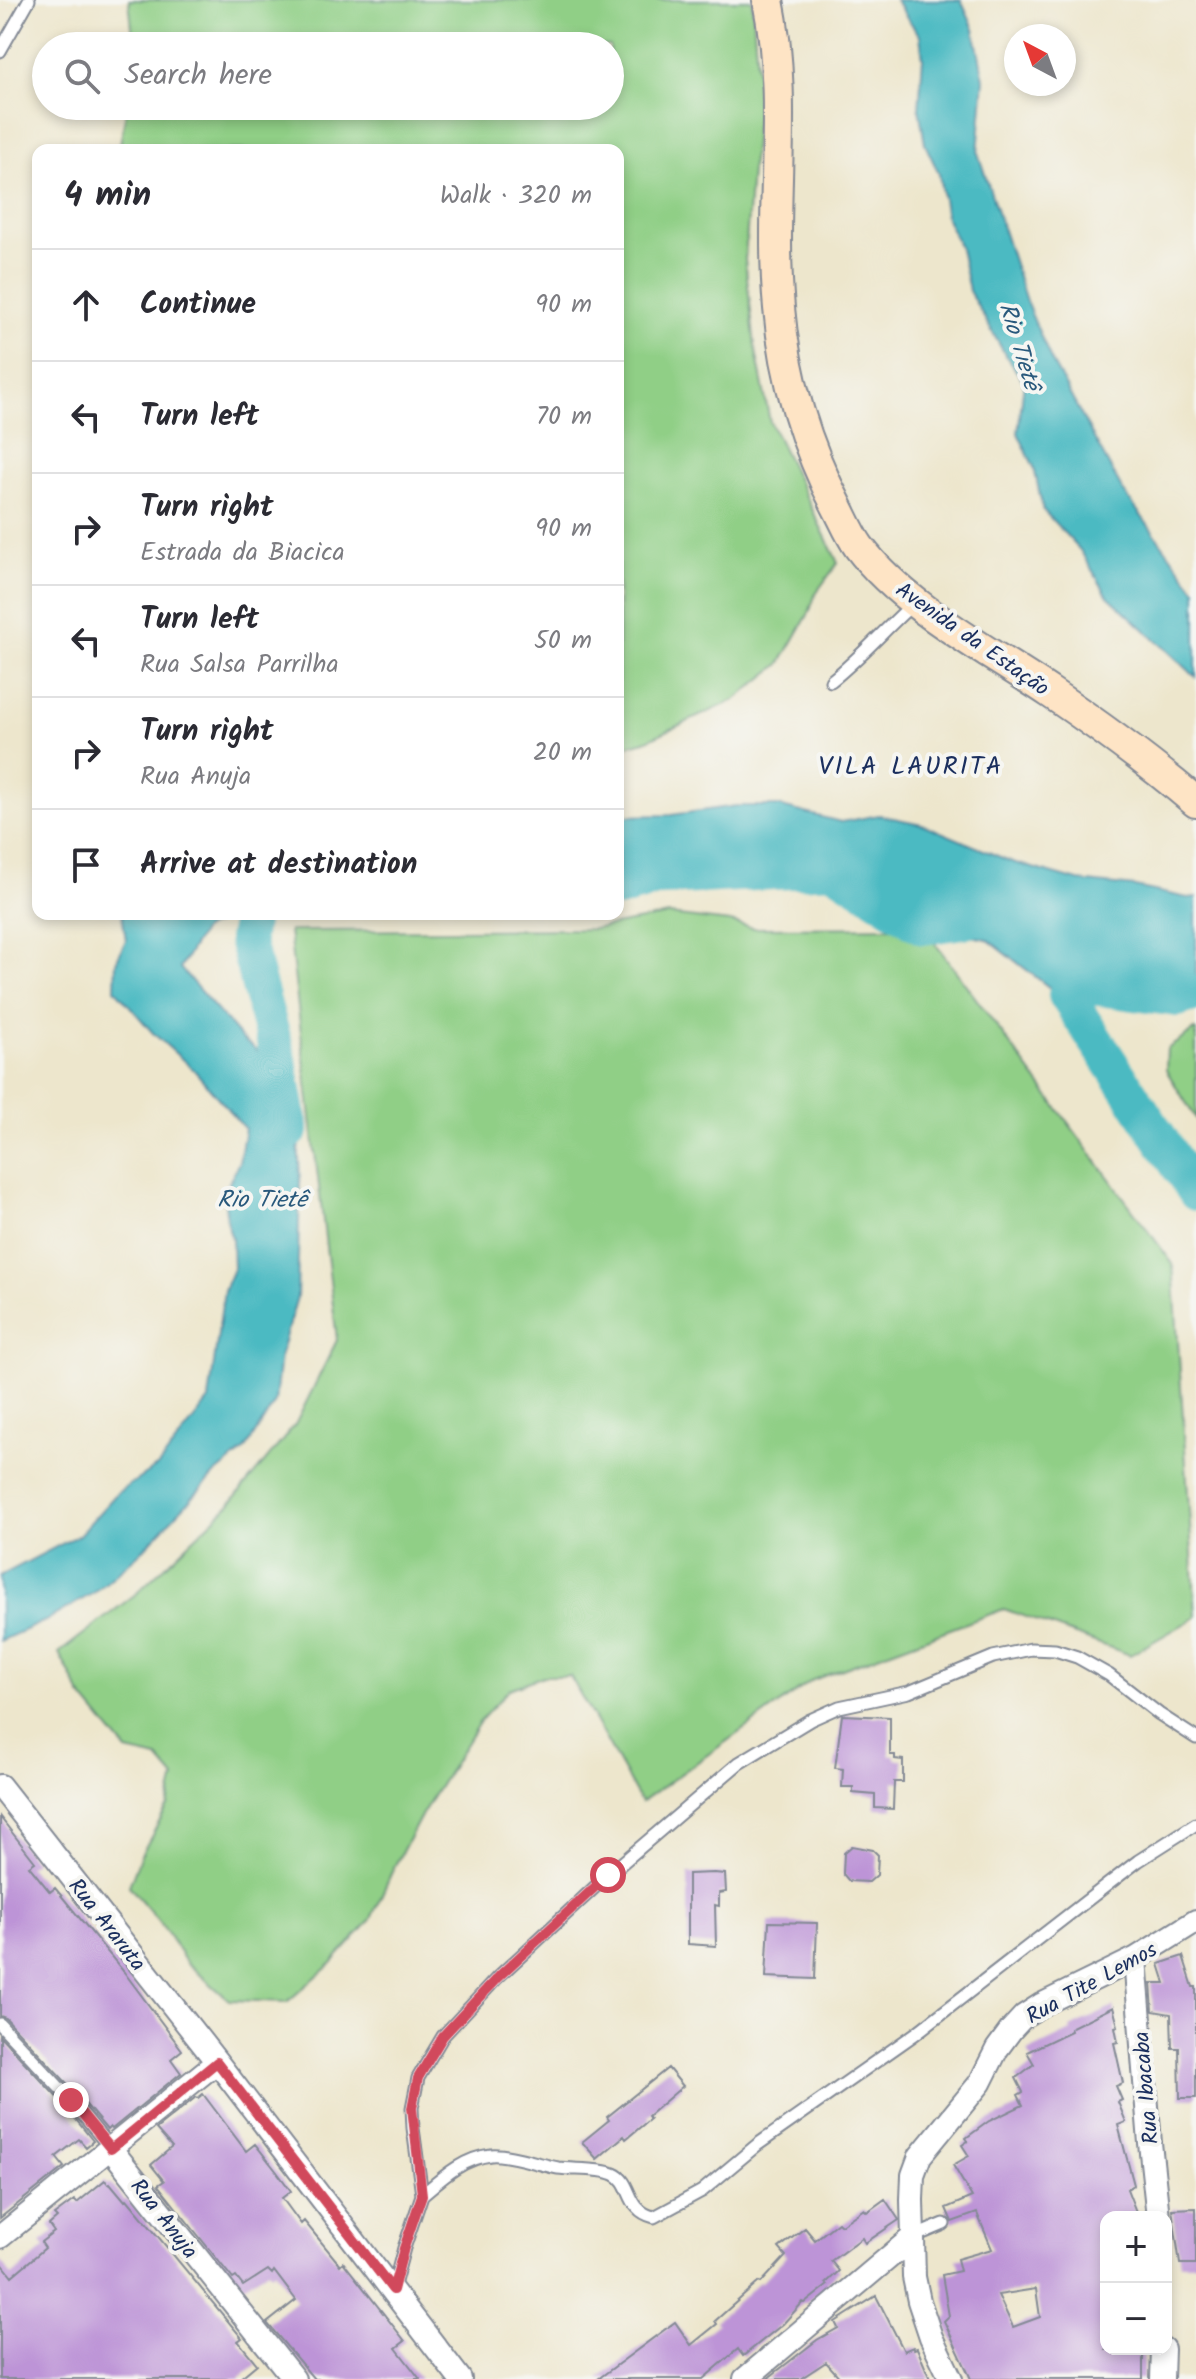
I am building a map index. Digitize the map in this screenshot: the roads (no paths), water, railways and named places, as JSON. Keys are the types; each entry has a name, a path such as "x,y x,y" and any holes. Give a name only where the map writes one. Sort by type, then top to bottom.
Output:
{"street":[{"name":"Avenida da Estação","path":"768,0 778,76 775,227 781,334 790,385 829,491 859,546 915,602 1109,733 1196,802"},
{"name":"Rua Araruta","path":"0,1786 460,2379"},
{"name":"Rua Tite Lemos","path":"951,2379 931,2337 914,2277 913,2175 920,2156 980,2083 997,2049 1024,2016 1135,1959 1196,1921"},
{"name":"Rua Ibacaba","path":"1135,1959 1157,2211"},
{"path":"0,2237 217,2062"},
{"name":"Rua Anuja","path":"111,2149 294,2379"},
{"path":"745,2379 913,2237"},
{"path":"1162,2379 1163,2355"}],"lane":[{"path":"0,51 29,0"},
{"path":"831,681 915,602"},
{"path":"393,2290 422,2195 412,2108 418,2078 443,2036 497,1978 608,1875 727,1772 780,1737 839,1707 909,1692 993,1657 1031,1649 1055,1650 1077,1657 1109,1675 1196,1738"},
{"path":"422,2195 450,2171 470,2160 493,2155 613,2174 623,2182 635,2207 643,2215 654,2217 702,2191 757,2145 915,2034 1138,1861 1196,1824"},
{"name":"Rua Anuja","path":"0,2024 71,2100 111,2149"},
{"path":"913,2237 944,2224"}],"water":[{"name":"Rio Tietê","path":"895,0 961,0 974,29 984,79 978,153 1027,304 1051,360 1123,491 1196,590 1196,677 1108,596 1080,550 1043,510 1034,467 1018,433 1024,382 969,291 960,248 946,218 939,174 925,144 919,108 923,58 920,36"},
{"path":"736,806 778,806 841,822 879,815 922,824 1012,862 1078,881 1196,897 1196,983 1145,982 1089,1004 1054,991 987,939 923,927 876,886 796,862 624,872 624,816 671,815"},
{"name":"Rio Tietê","path":"123,920 224,920 203,930 180,968 242,1039 276,1065 297,1112 300,1182 297,1297 280,1355 275,1402 245,1450 215,1474 138,1555 95,1592 45,1621 0,1641 0,1576 79,1535 117,1493 158,1466 209,1400 224,1290 233,1269 232,1239 224,1193 239,1162 245,1129 194,1070 153,1033 115,989 116,962 126,940"}],"waterway":[{"name":"Rio Tietê","path":"624,888 660,878 833,869 923,927 970,920"},
{"name":"Rio Tietê","path":"250,920 246,939 278,1056 291,1130"},
{"name":"Rio Tietê","path":"1073,982 1177,999 1196,993"},
{"path":"1066,995 1196,1193"}],"district":[{"name":"VILA LAURITA","path":"911,765"}]}
